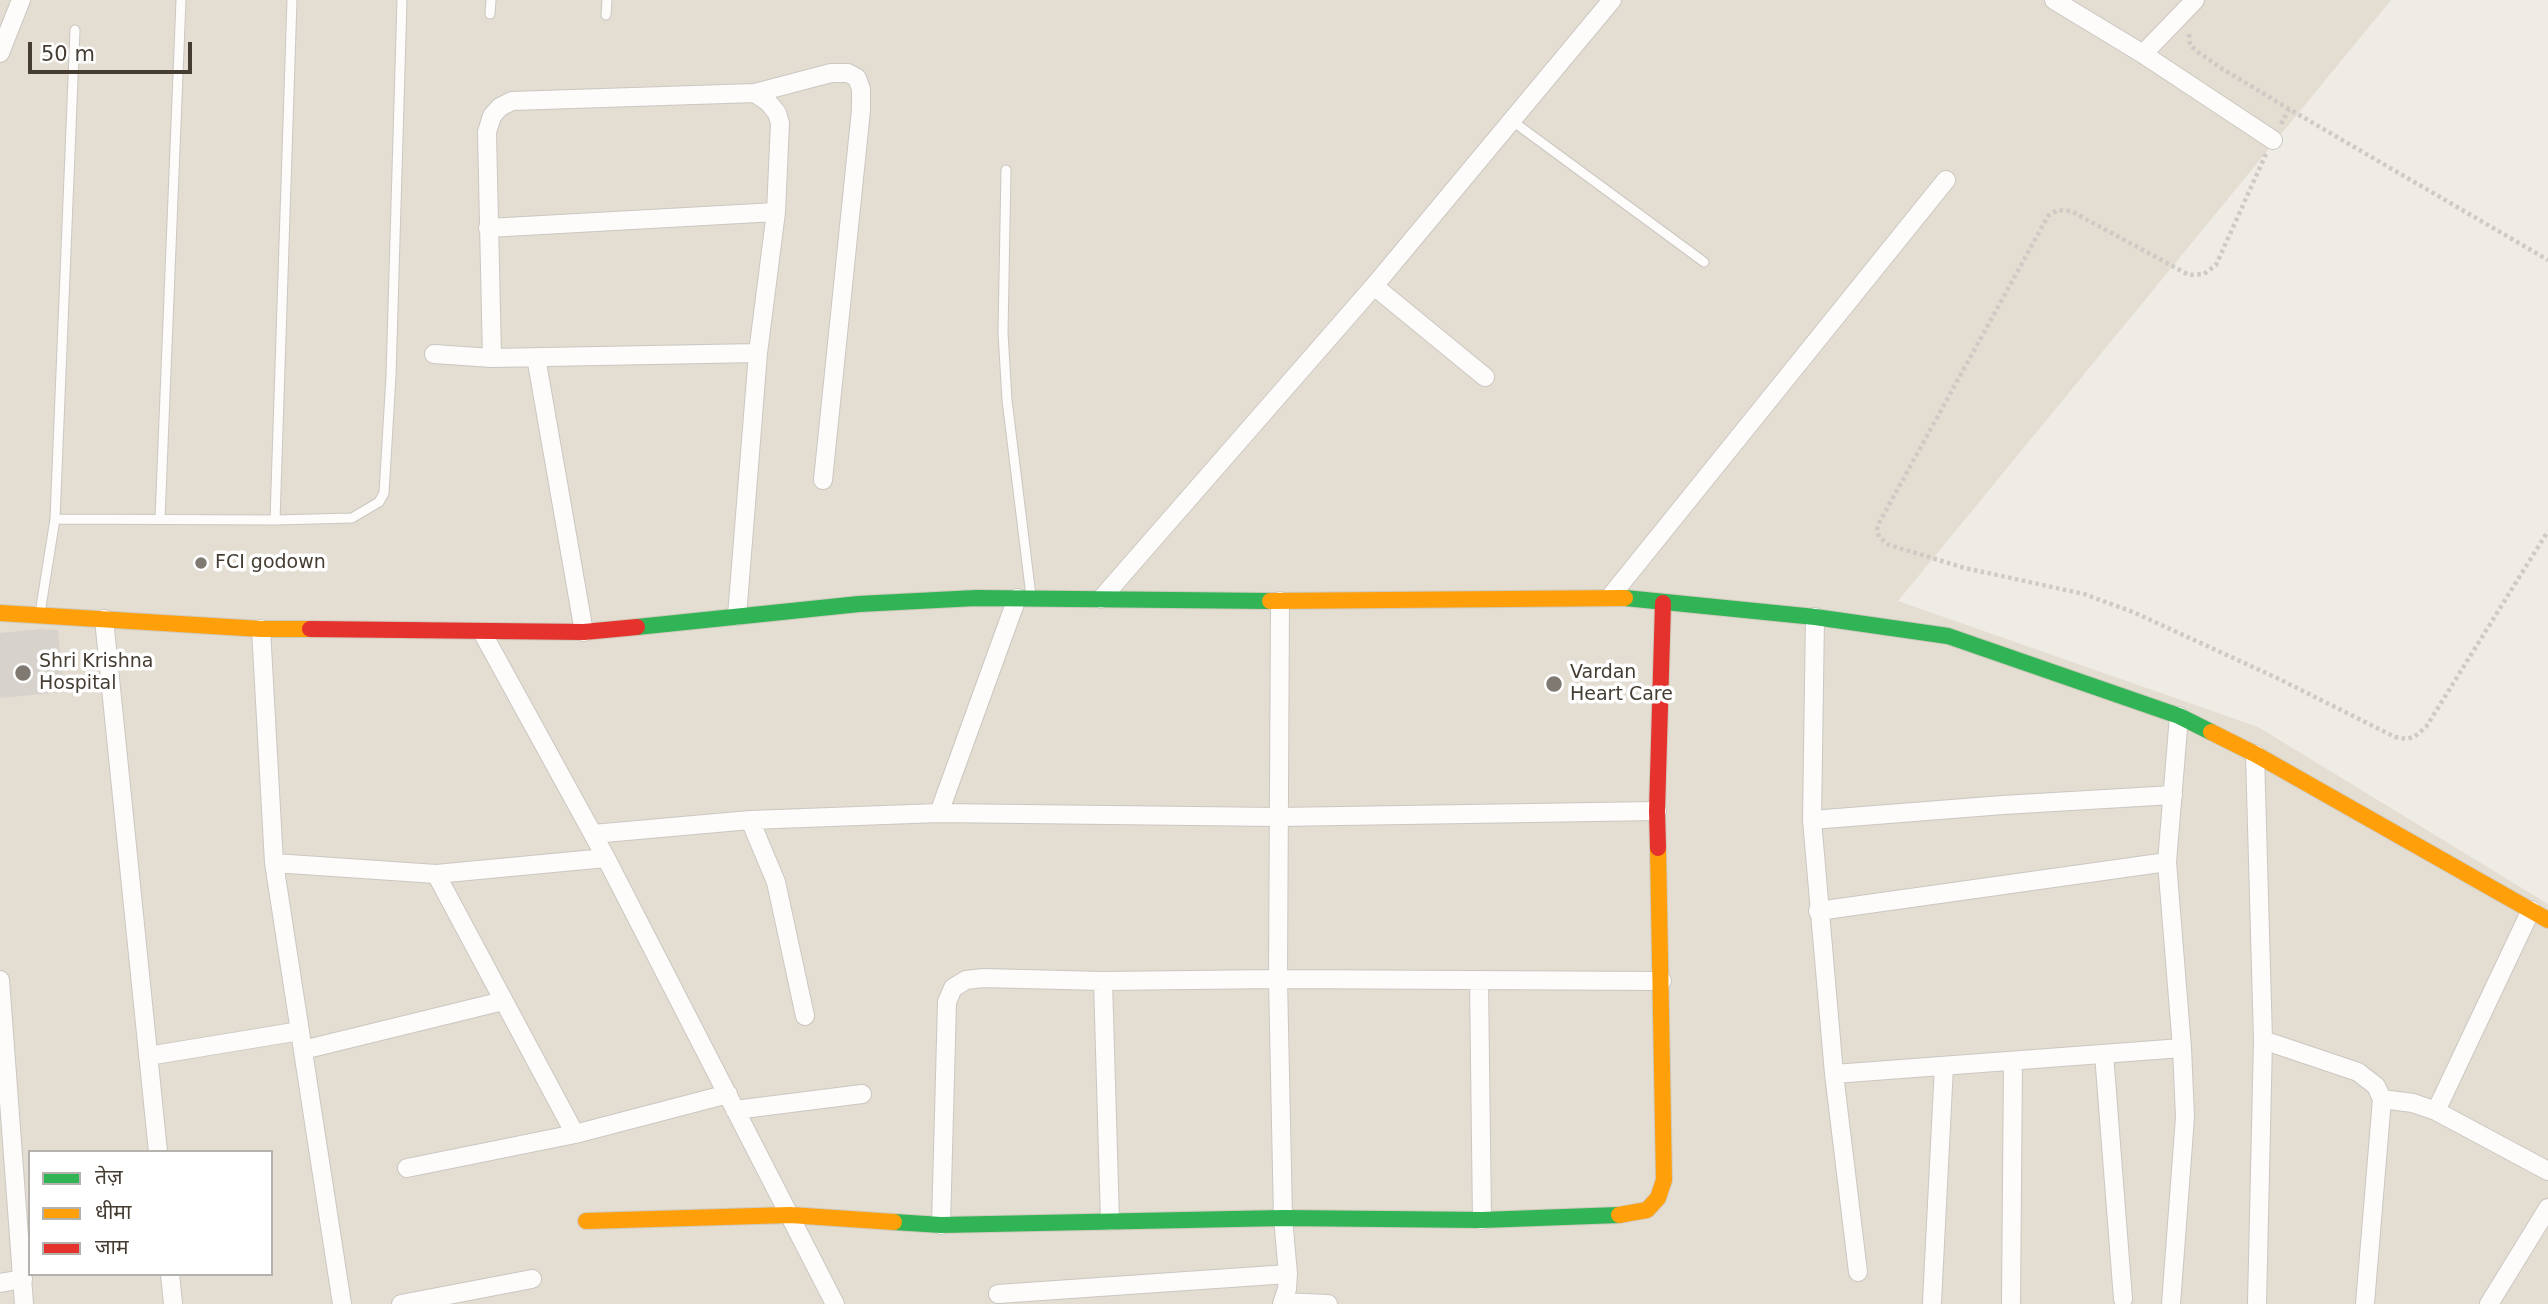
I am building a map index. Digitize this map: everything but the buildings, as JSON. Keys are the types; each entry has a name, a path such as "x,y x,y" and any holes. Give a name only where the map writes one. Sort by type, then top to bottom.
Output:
{"street":[{"path":"0,52 20,0"},
{"path":"1101,599 1374,286 1612,0"},
{"path":"2054,0 2143,54 2273,140"},
{"path":"2143,54 2195,0"},
{"path":"492,358 487,132 492,116 500,107 512,101 755,93 831,73 848,73 857,78 861,89 861,110 823,480"},
{"path":"737,616 758,353 776,212 780,123 768,102 755,93"},
{"path":"1610,597 1946,180"},
{"path":"488,229 776,212"},
{"path":"1374,286 1485,377"},
{"path":"434,354 492,358 758,353"},
{"path":"536,357 583,632"},
{"path":"0,613 261,629 583,632 859,604 1024,598 1280,601 1610,597 1815,617 1948,636 2179,716 2255,754 2548,920"},
{"path":"939,813 1024,598"},
{"path":"1280,601 1278,979 1283,1218 1288,1274 1282,1303 1328,1304"},
{"path":"586,1221 790,1215 941,1225 1283,1218 1482,1220 1631,1214 1647,1210 1658,1198 1664,1180 1657,811 1663,603"},
{"path":"1815,617 1812,820 1833,1074 1858,1272"},
{"path":"104,619 158,1150"},
{"path":"261,629 274,863 342,1304"},
{"path":"482,632 606,858 835,1304"},
{"path":"2171,1304 2185,1117 2167,862 2179,716"},
{"path":"2255,754 2263,1041 2257,1304"},
{"path":"1812,820 2172,795"},
{"path":"593,834 750,820 939,813 1278,817 1657,811"},
{"path":"750,820 776,882 805,1016"},
{"path":"274,863 436,874 606,858"},
{"path":"1818,911 2167,862"},
{"path":"436,874 575,1134"},
{"path":"2437,1111 2531,910"},
{"path":"0,980 24,1304"},
{"path":"941,1225 947,1002 953,988 966,980 1662,981"},
{"path":"1103,981 1110,1221"},
{"path":"1479,981 1482,1220"},
{"path":"303,1050 503,1001"},
{"path":"148,1056 300,1031"},
{"path":"2263,1041 2358,1072 2376,1087 2382,1099 2365,1304"},
{"path":"1833,1074 2182,1048"},
{"path":"2104,1054 2123,1299"},
{"path":"2011,1304 2013,1061"},
{"path":"1932,1302 1944,1066"},
{"path":"407,1168 731,1102 862,1094"},
{"path":"2382,1099 2413,1103 2437,1111 2548,1171"},
{"path":"2489,1304 2548,1208"},
{"path":"998,1294 1288,1274"},
{"path":"170,1276 173,1304"},
{"path":"0,1283 23,1279"},
{"path":"401,1304 532,1279"}],"lane":[{"path":"160,519 181,0"},
{"path":"275,520 292,0"},
{"path":"55,519 275,520 352,517 379,502 384,493 391,362 402,0"},
{"path":"490,14 491,0"},
{"path":"606,15 607,0"},
{"path":"40,614 55,519 75,30"},
{"path":"1511,120 1704,261"},
{"path":"1006,170 1003,333 1024,598"}],"path":[{"path":"2191,28 2188,37 2190,45 2221,68 2548,260"},
{"path":"2289,109 2216,265 2203,274 2189,275 2071,211 2057,210 2048,216 1879,523 1879,537 1889,545 1965,568 2084,594 2133,612 2266,672 2395,737 2406,739 2414,737 2426,727 2548,530"}],"shaded area":[{"path":"0,0 2391,0 1898,601 2258,727 2548,904 2548,1304 0,1304"}],"traffic: fast":[{"path":"637,627 859,604 976,598 1270,601"},
{"path":"1625,598 1815,617 1948,636 2179,716 2211,732"},
{"path":"894,1222 941,1225 1283,1218 1482,1220 1619,1215"}],"traffic: slow":[{"path":"1270,601 1625,598"},
{"path":"0,613 261,629 310,629"},
{"path":"2211,732 2255,754 2548,920"},
{"path":"1619,1215 1647,1210 1658,1198 1664,1180 1658,848"},
{"path":"586,1221 790,1215 894,1222"}],"traffic: jam":[{"path":"1658,848 1663,603"},
{"path":"310,629 584,632 637,627"}],"place":[{"name":"FCI godown","path":"201,563"},
{"name":"Shri Krishna Hospital","path":"23,673"},
{"name":"Vardan Heart Care","path":"1554,684"}]}
